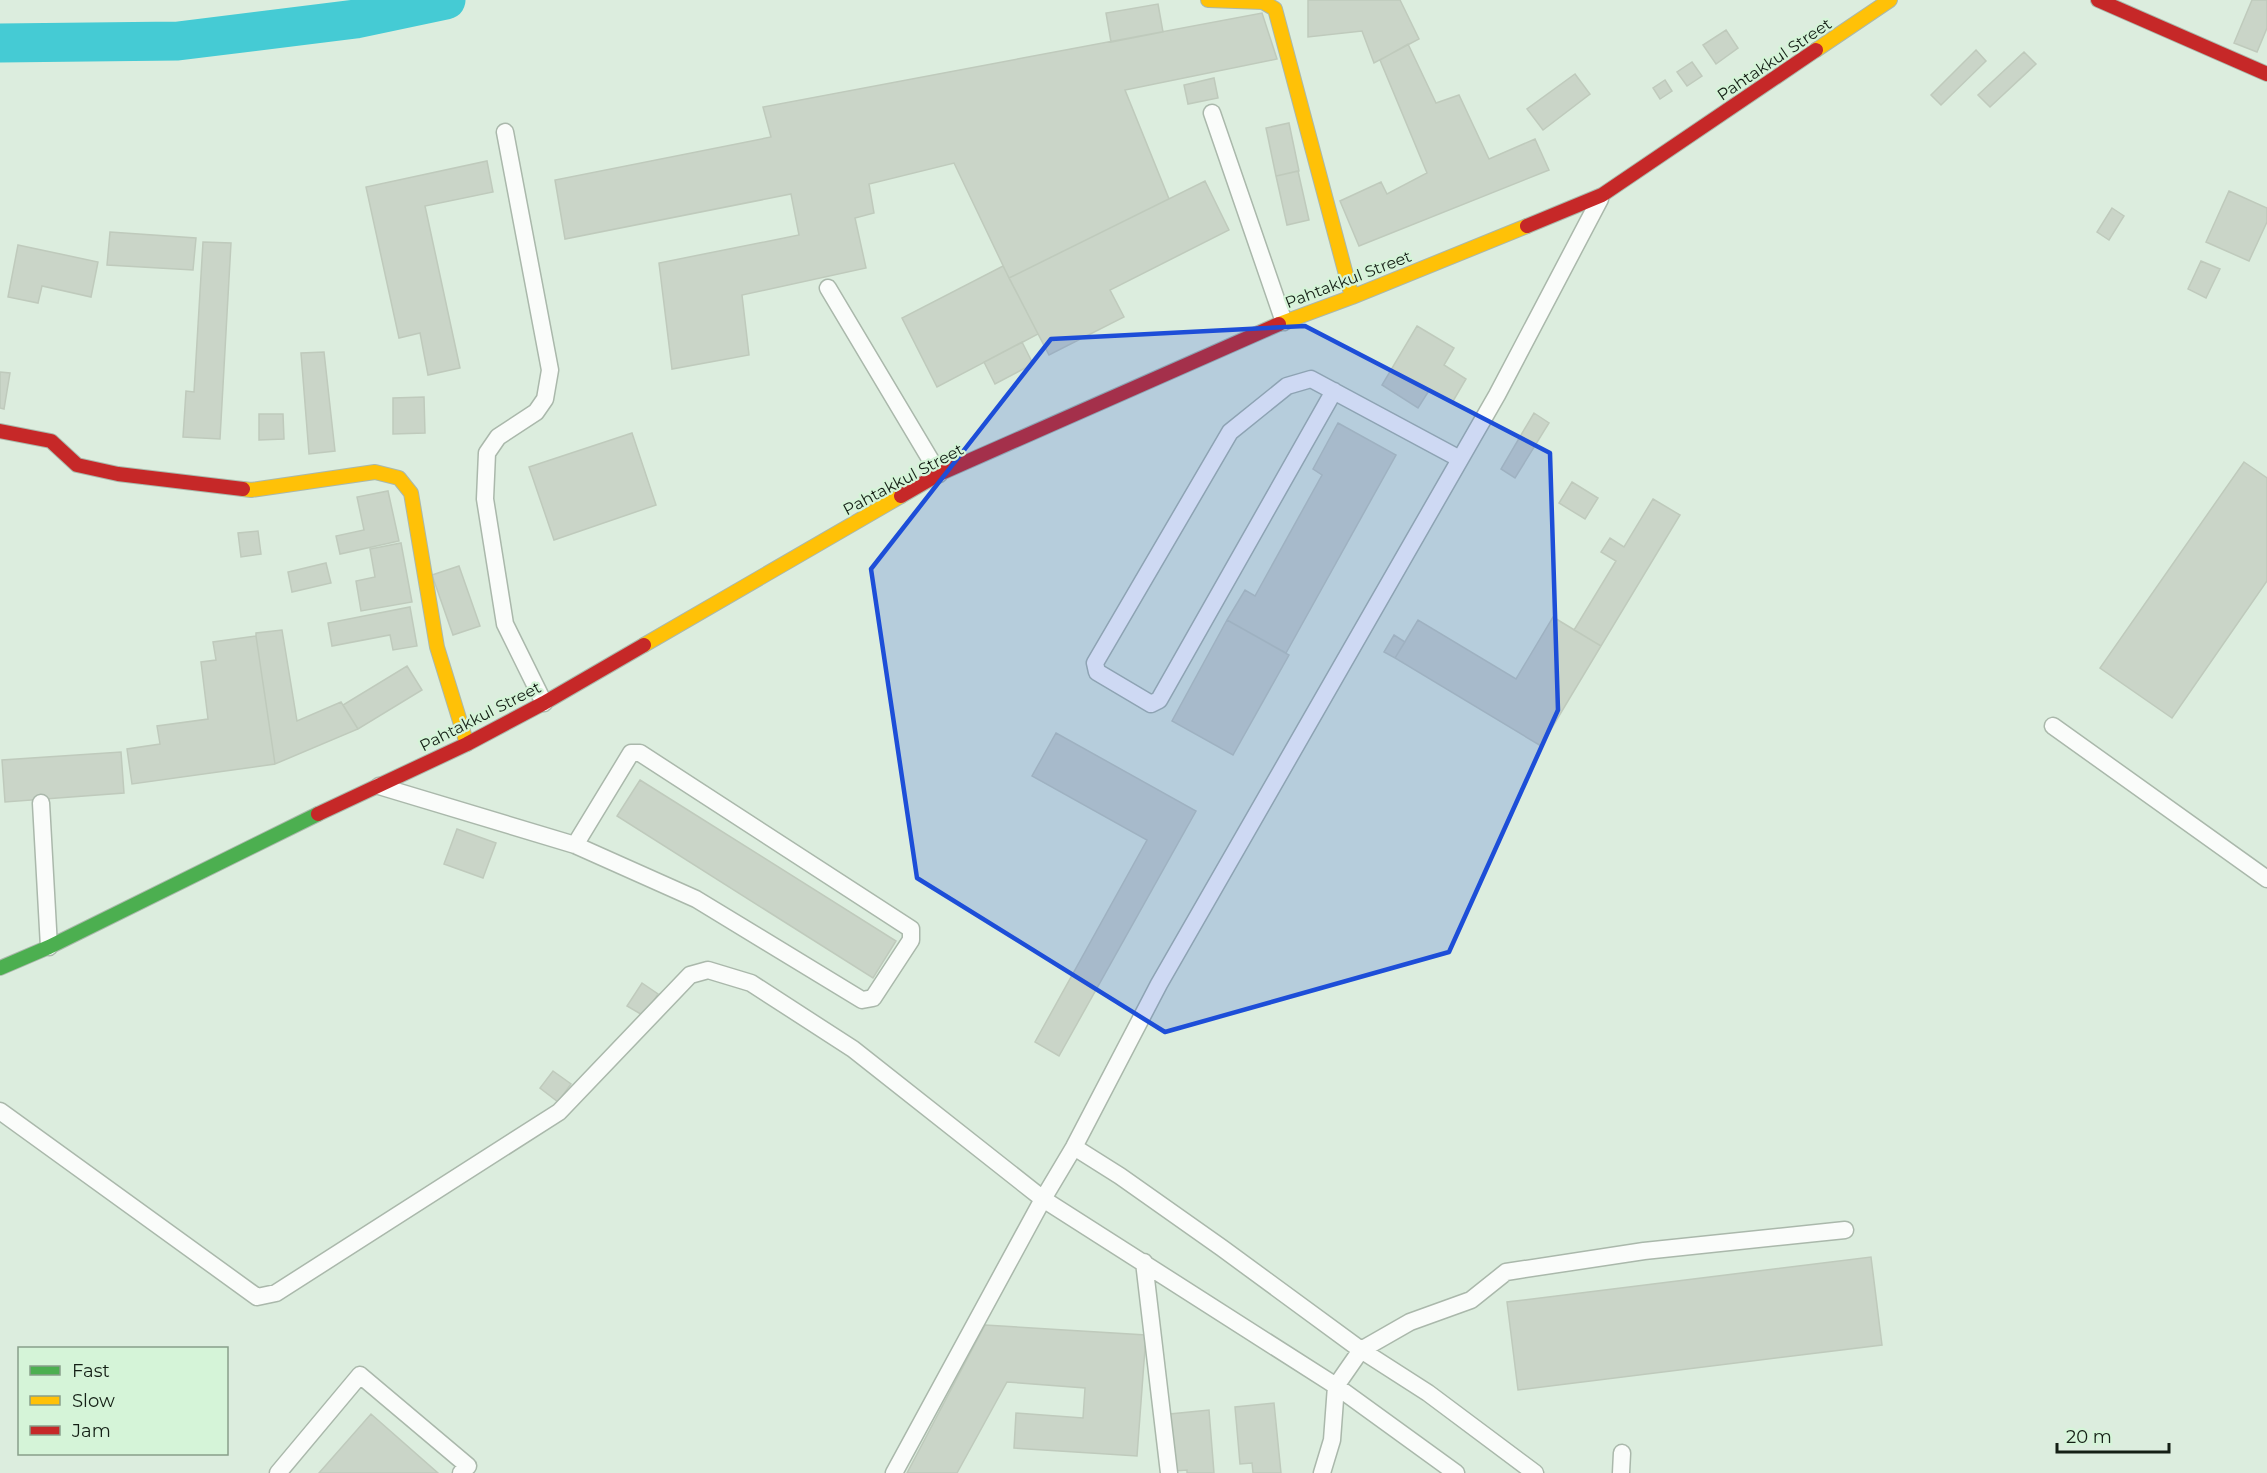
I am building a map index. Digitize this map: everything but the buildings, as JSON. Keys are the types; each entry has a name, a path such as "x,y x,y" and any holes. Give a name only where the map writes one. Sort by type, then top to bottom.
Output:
{"street":[{"path":"1208,0 1263,2 1275,9 1352,297"},
{"name":"Pahtakkul Street","path":"0,968 49,947 376,784 467,744 544,704 939,474 1284,322 1352,297 1602,195 1890,0"},
{"path":"2098,0 2267,74"},
{"path":"0,431 51,441 77,465 118,474 240,489 251,490 375,472 399,478 411,494 437,648 467,744"}],"lane":[{"path":"1212,113 1284,322"},
{"path":"505,132 550,370 545,399 536,412 498,437 487,453 485,499 505,624 544,704"},
{"path":"894,1473 1043,1199 1074,1147 1159,984 1497,395 1602,195"},
{"path":"828,288 939,474"},
{"path":"1334,391 1159,700 1151,704 1097,672 1095,663 1230,432 1287,386 1311,379 1334,391 1460,459"},
{"path":"2053,726 2267,879"},
{"path":"376,784 575,845 696,899 862,999 873,998 911,940 911,928 640,753 631,753 575,845"},
{"path":"41,803 49,947"},
{"path":"0,1111 257,1297 276,1293 559,1112 690,975 708,970 751,983 853,1049 1043,1199 1336,1386 1456,1473"},
{"path":"1074,1147 1120,1176 1222,1248 1361,1350 1428,1393 1535,1473"},
{"path":"1322,1473 1332,1440 1336,1386 1361,1350 1410,1322 1471,1299 1506,1272 1644,1251 1845,1230"},
{"path":"1144,1263 1169,1473"},
{"path":"278,1473 360,1375 468,1466 462,1473"},
{"path":"1621,1473 1622,1453"}],"highlighted area":[{"path":"1305,326 1550,453 1558,710 1449,952 1165,1032 917,878 871,569 1051,339"}],"waterway":[{"path":"0,43 178,41 356,19 446,0"}],"traffic: fast":[{"path":"0,968 49,947 318,814"}],"traffic: slow":[{"path":"1208,0 1263,2 1275,9 1352,297"},
{"path":"1816,50 1890,0"},
{"path":"1279,324 1527,226"},
{"path":"243,489 251,490 375,472 399,478 411,493 437,647 467,744"},
{"path":"644,645 901,496"}],"traffic: jam":[{"path":"2098,0 2267,74"},
{"path":"1527,226 1602,195 1816,50"},
{"path":"901,496 939,474 1279,324"},
{"path":"0,431 51,441 77,465 118,474 243,489"},
{"path":"318,814 467,744 544,703 644,645"}]}
